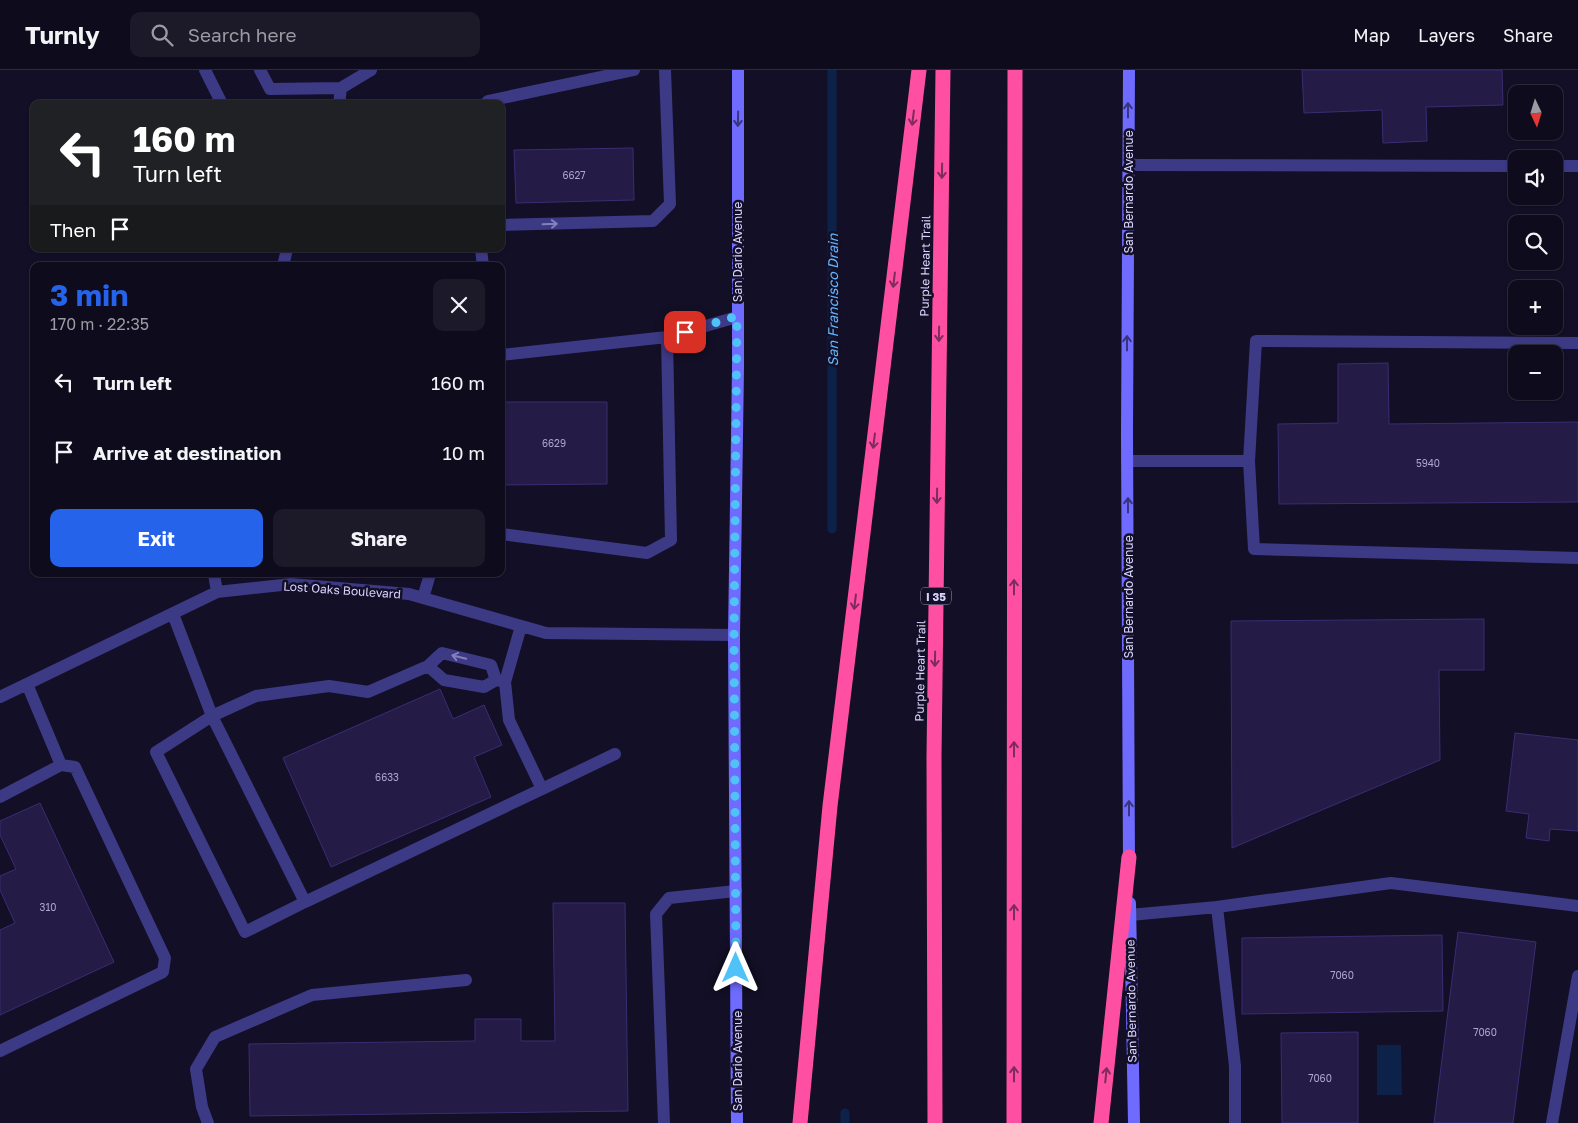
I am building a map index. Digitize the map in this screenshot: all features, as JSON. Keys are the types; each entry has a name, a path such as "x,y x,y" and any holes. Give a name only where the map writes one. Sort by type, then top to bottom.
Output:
{"highway":[{"path":"800,1123 830,806 919,70"},
{"name":"Purple Heart Trail","path":"935,1123 934,756 943,70"},
{"path":"1014,1123 1015,70"},
{"path":"1101,1123 1129,857"}],"main road":[{"name":"San Dario Avenue","path":"737,1123 734,635 738,70"},
{"name":"San Bernardo Avenue","path":"1129,70 1127,461 1129,857 1134,1123"}],"lane":[{"path":"205,70 220,100"},
{"path":"260,70 270,89 341,88 370,70"},
{"path":"493,100 634,70"},
{"path":"505,225 653,221 670,204 665,70"},
{"path":"340,100 341,88"},
{"path":"1128,165 1508,166"},
{"path":"1563,166 1578,166"},
{"path":"505,355 667,337 737,316"},
{"path":"505,535 647,553 671,540 667,337"},
{"path":"1578,343 1256,342 1249,461 1254,550 1578,558"},
{"path":"1127,461 1249,461"},
{"path":"214,577 217,592"},
{"path":"423,598 429,577"},
{"name":"Lost Oaks Boulevard","path":"0,697 217,592 291,584 409,594 546,634 734,635"},
{"path":"173,614 212,716 305,902"},
{"path":"428,666 444,680 484,688 501,681 521,626"},
{"path":"542,789 509,720 501,681 491,665 442,653 428,666 368,692 329,686 256,696 212,716 156,752 245,932 305,902 542,789 614,754"},
{"path":"27,684 61,765"},
{"path":"0,797 61,765 75,767 165,958 163,972 0,1050"},
{"path":"1130,915 1217,907 1391,883 1578,906"},
{"path":"664,1123 656,914 669,898 736,891"},
{"path":"1217,907 1235,1066 1235,1123"},
{"path":"1552,1123 1578,976"},
{"path":"208,1123 202,1107 196,1069 215,1037 312,995 466,980"}],"water":[{"path":"1377,1045 1401,1045 1402,1095 1377,1095"}],"building":[{"path":"1302,70 1502,70 1503,105 1426,107 1427,141 1383,143 1382,110 1304,113"},
{"path":"633,148 634,200 516,203 514,150"},
{"path":"1388,363 1389,424 1578,422 1578,502 1279,504 1278,424 1338,423 1338,364"},
{"path":"505,402 607,402 607,484 505,485"},
{"path":"1484,619 1484,670 1439,670 1440,760 1232,848 1231,621"},
{"path":"440,689 453,719 484,705 502,745 474,757 491,797 331,867 283,758"},
{"path":"1515,733 1578,740 1578,831 1550,829 1549,841 1526,838 1529,814 1506,811"},
{"path":"40,803 114,962 0,1015 0,930 15,923 0,890 0,876 16,869 0,835 0,821"},
{"path":"553,903 625,903 628,1111 250,1116 249,1044 475,1041 475,1019 521,1019 521,1041 555,1041"},
{"path":"1458,932 1536,942 1513,1123 1434,1123"},
{"path":"1442,935 1443,1011 1242,1014 1242,938"},
{"path":"1358,1032 1358,1123 1282,1123 1281,1033"}],"waterway":[{"name":"San Francisco Drain","path":"832,70 832,529"},
{"name":"San Francisco Drain","path":"845,1113 845,1123"}],"route":[{"path":"685,332 737,316 734,635 736,968"}]}
